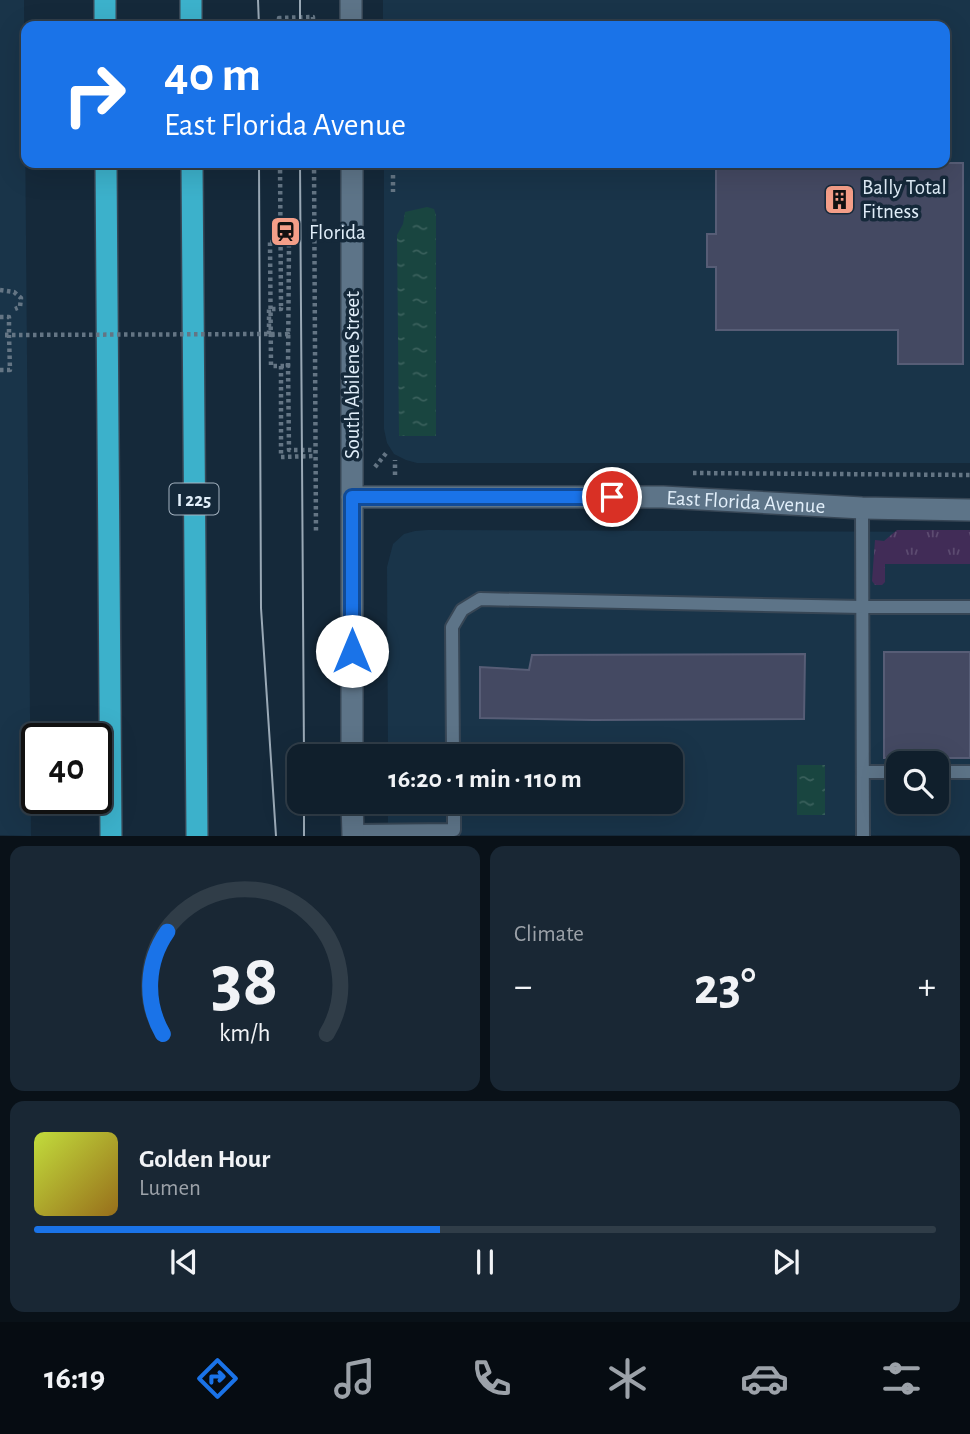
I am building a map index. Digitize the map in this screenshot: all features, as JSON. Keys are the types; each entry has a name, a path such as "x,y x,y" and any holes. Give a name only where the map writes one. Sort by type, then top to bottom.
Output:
{"highway":[{"path":"105,0 105,21"},
{"path":"191,0 191,21"},
{"path":"106,168 111,835"},
{"name":"I 225","path":"192,168 197,835"}],"street":[{"path":"351,0 351,21"},
{"name":"South Abilene Street","path":"352,168 352,744"},
{"name":"East Florida Avenue","path":"352,497 663,497 862,508 970,510"},
{"path":"352,814 353,833"}],"lane":[{"path":"862,508 863,835"},
{"path":"453,744 452,627 462,610 480,599 970,607"},
{"path":"863,772 886,772"},
{"path":"949,772 970,772"},
{"path":"353,833 454,833 454,814"}],"path":[{"path":"279,21 279,18 313,17 313,21"},
{"path":"272,334 269,309 281,309 280,168"},
{"path":"314,168 316,534"},
{"path":"393,175 393,192"},
{"path":"270,242 289,242 288,366 271,366 270,242"},
{"path":"0,290 14,292 21,298 20,307 15,309"},
{"path":"0,317 9,317 7,335 10,370 3,370"},
{"path":"7,335 288,334 289,450 315,453"},
{"path":"281,366 281,457 315,453"},
{"path":"705,473 970,475"}],"shaded area":[{"path":"0,0 24,0 24,21 21,21 21,168 25,168 30,723 21,723 21,814 31,814 31,836 0,835"},
{"path":"383,0 970,0 970,463 417,463 394,454 387,443 384,429 384,168 950,168 950,21 383,21"},
{"path":"428,530 970,532 970,835 388,835 388,814 683,814 683,744 388,744 387,567 393,544 404,534"}],"green space":[{"path":"897,530 970,530 970,564 885,564 885,582 875,585 872,581 875,540 884,541"}],"water":[{"path":"427,207 434,209 436,215 436,436 399,436 397,235 405,212"},
{"path":"797,765 825,765 825,815 797,815"}],"building":[{"name":"Bally Total Fitness","path":"950,163 963,163 963,364 898,364 898,330 716,330 716,267 707,267 707,234 716,234 716,168 950,168"},
{"path":"884,652 970,652 970,758 949,758 949,751 886,751 884,758"},
{"path":"805,654 804,719 480,718 480,667 529,670 532,655"}],"tram line":[{"path":"258,0 259,21"},
{"path":"300,0 300,21"},
{"path":"259,168 261,608 276,836"},
{"path":"300,168 304,744"},
{"path":"304,814 304,836"}],"place":[{"name":"Bally Total Fitness","path":"839,199"},
{"name":"Florida","path":"286,232"}],"route":[{"path":"352,651 352,497 612,497"}]}
